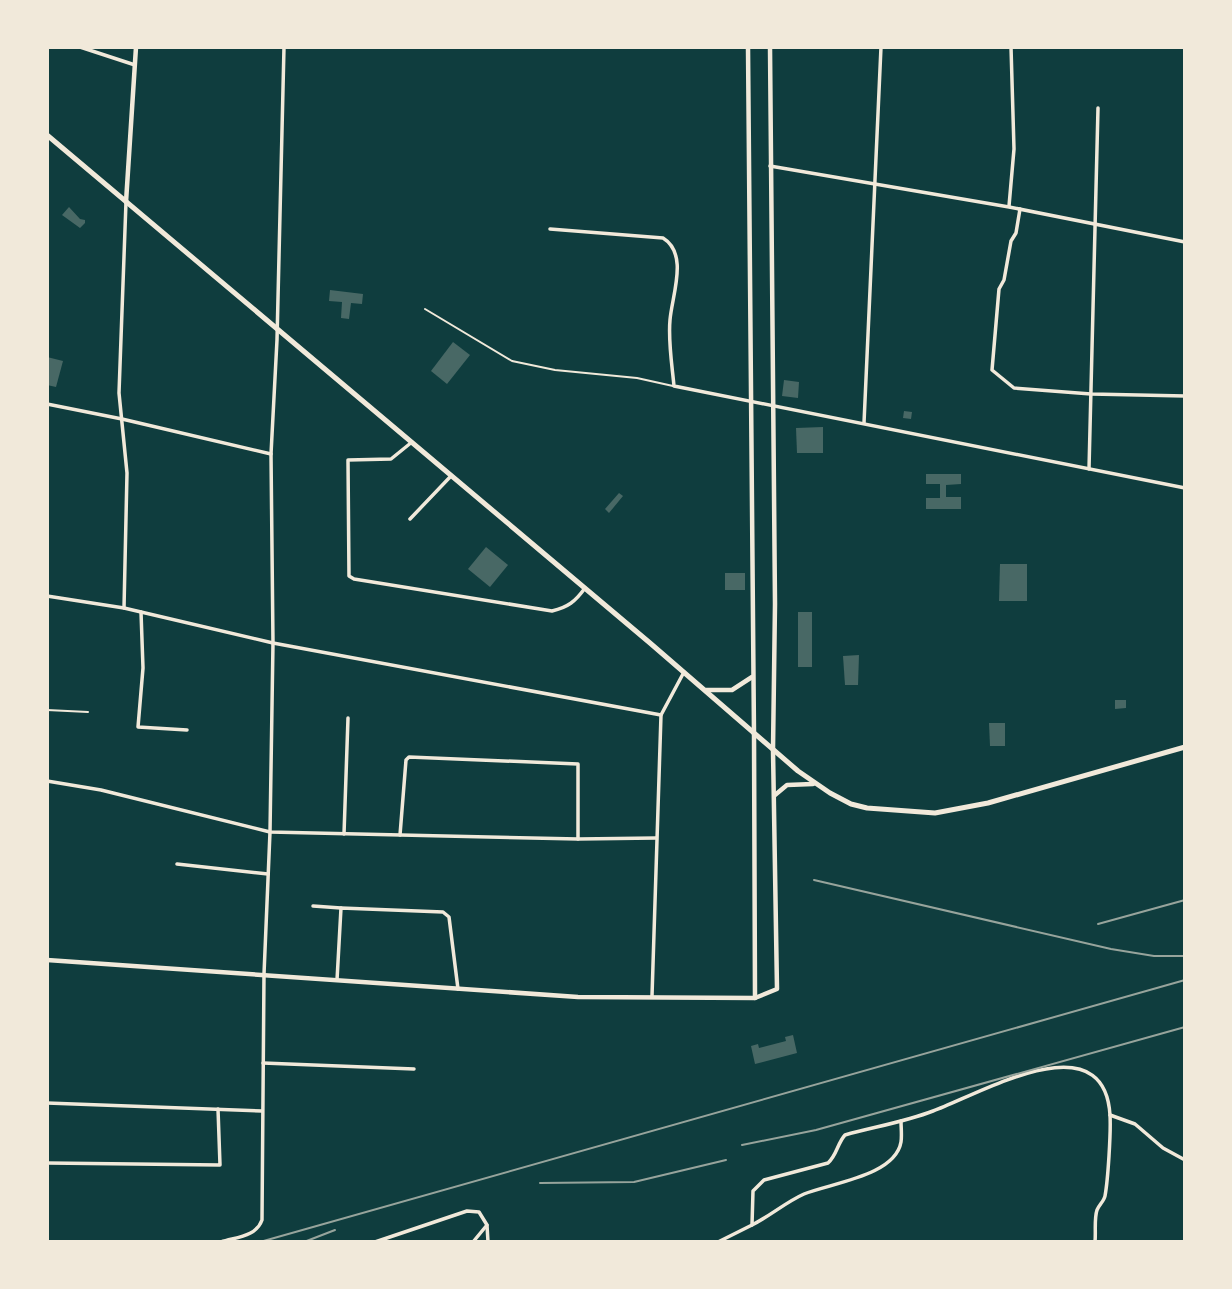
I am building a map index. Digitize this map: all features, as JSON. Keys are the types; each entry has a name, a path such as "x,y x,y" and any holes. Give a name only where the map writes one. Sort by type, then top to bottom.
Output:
{"main road":[{"path":"126,202 136,47"},
{"path":"748,47 755,998"},
{"path":"47,960 578,997 755,998 776,989 770,47"},
{"path":"47,135 685,672 773,750 813,783 851,804 867,808 935,813 988,803 1185,747"},
{"path":"706,690 732,690 753,677"},
{"path":"774,795 787,785 813,783"}],"street":[{"path":"80,47 135,65"},
{"path":"221,1242 252,1233 259,1229 262,1220 264,974 275,644 271,454 284,47"},
{"path":"864,424 881,47"},
{"path":"1009,207 1014,149 1011,47"},
{"path":"1089,469 1098,108"},
{"path":"771,166 1020,209 1185,242"},
{"path":"124,608 127,473 119,393 126,202"},
{"path":"1020,209 1004,280 999,289 992,370 1014,388 1091,394 1185,396"},
{"path":"550,229 663,238 670,243 675,250 677,261 669,322 674,386 1185,488"},
{"path":"47,404 271,454"},
{"path":"412,442 391,459 348,460 349,576 354,579 552,611 565,608 575,601 585,588"},
{"path":"410,519 452,475"},
{"path":"47,596 124,608 275,644 661,715"},
{"path":"141,612 143,667 138,727 187,730"},
{"path":"652,996 661,715 685,672"},
{"path":"344,834 348,718"},
{"path":"400,835 406,760 409,757 578,764 578,839"},
{"path":"47,781 101,790 270,832 578,839 656,838"},
{"path":"177,863 268,874"},
{"path":"313,906 446,914 458,989"},
{"path":"337,980 341,908"},
{"path":"263,1063 414,1069"},
{"path":"752,1225 753,1191 764,1181 828,1163 835,1156 837,1144 845,1135 932,1112 995,1083 1054,1067 1073,1067 1095,1076 1106,1096 1110,1115 1105,1197 1097,1210 1095,1242"},
{"path":"47,1103 262,1111"},
{"path":"47,1163 220,1165 218,1109"},
{"path":"1110,1115 1135,1124 1163,1148 1185,1160"},
{"path":"718,1242 803,1195 887,1165 901,1144 901,1120"},
{"path":"375,1242 467,1211 479,1212 487,1225 488,1242"},
{"path":"473,1242 487,1225"}],"lane":[{"path":"425,309 512,361 555,370 637,378 674,386"},
{"path":"47,710 88,712"}],"building":[{"path":"69,207 80,219 85,220 80,228 62,215"},
{"path":"330,290 363,294 362,304 351,303 349,319 341,318 342,302 329,301"},
{"path":"453,342 470,355 447,384 431,371"},
{"path":"47,357 63,361 56,387 47,385"},
{"path":"784,380 799,382 798,398 782,396"},
{"path":"904,411 912,412 911,419 903,418"},
{"path":"823,427 823,453 797,453 796,428"},
{"path":"926,474 961,474 961,484 946,485 946,497 961,497 961,509 926,509 926,498 940,498 940,484 926,484"},
{"path":"619,493 623,496 609,513 605,509"},
{"path":"486,547 508,565 490,587 468,569"},
{"path":"1000,564 1027,564 1027,601 999,601"},
{"path":"725,573 745,573 745,590 725,590"},
{"path":"798,612 812,612 812,667 798,667"},
{"path":"859,655 858,685 845,685 843,656"},
{"path":"1115,700 1126,700 1126,708 1115,709"},
{"path":"989,723 1005,723 1005,746 990,746"},
{"path":"793,1035 797,1053 755,1064 751,1046 758,1044 759,1048 786,1041 785,1037"}],"railway":[{"path":"814,880 1111,949 1154,956 1185,956"},
{"path":"1098,924 1185,900"},
{"path":"260,1242 1185,980"},
{"path":"742,1145 816,1130 1185,1027"},
{"path":"540,1183 634,1182 726,1160"},
{"path":"304,1242 335,1230"}]}
